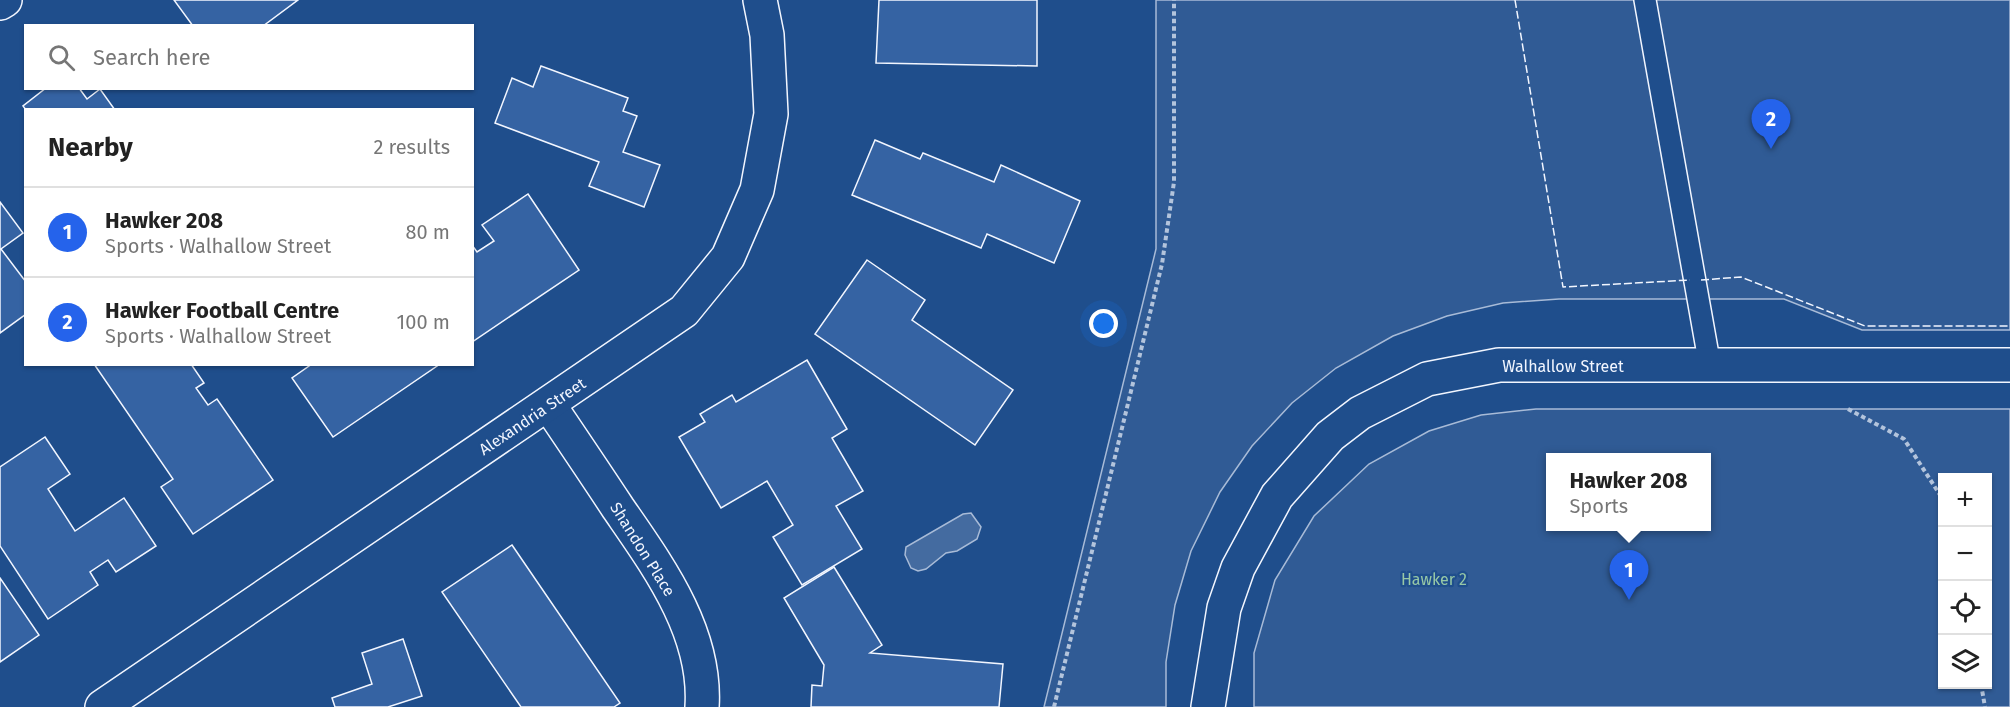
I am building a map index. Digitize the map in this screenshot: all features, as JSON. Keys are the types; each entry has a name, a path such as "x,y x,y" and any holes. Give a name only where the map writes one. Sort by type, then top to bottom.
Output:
{"street":[{"path":"0,3 5,0"},
{"name":"Alexandria Street","path":"102,707 684,311 728,257 757,190 771,114 767,35 760,0"},
{"name":"Walhallow Street","path":"1208,707 1224,608 1238,568 1277,496 1330,436 1360,413 1427,379 1499,365 2010,365"},
{"name":"Shandon Place","path":"549,405 659,568 689,628 698,662 702,707"}],"lane":[{"path":"1645,0 1710,366"}],"path":[{"path":"1054,707 1162,264 1174,182 1174,0"},
{"path":"1842,365 1847,408 1904,439 1938,492"},
{"path":"1982,689 1985,707"}],"shaded area":[{"path":"1156,0 2010,0 2010,330 1862,330 1784,299 1559,299 1503,303 1447,316 1393,336 1336,368 1292,403 1252,446 1220,492 1191,551 1175,605 1166,662 1166,707 1044,707 1156,249"},
{"name":"Hawker 2","path":"1536,409 2010,409 2010,707 1254,707 1254,653 1275,580 1314,516 1369,464 1429,431 1481,415"},
{"path":"971,513 981,527 977,539 957,551 946,553 926,569 918,571 911,568 905,555 906,547 963,514"}],"building":[{"path":"174,0 298,0 266,24 192,24"},
{"path":"879,0 1037,0 1037,66 876,63"},
{"path":"541,66 628,98 623,111 637,116 623,152 660,165 644,207 589,186 599,162 495,123 512,78 533,87"},
{"path":"43,90 80,90 87,99 101,90 114,108 24,108 23,106"},
{"path":"875,140 920,159 923,153 994,182 1001,165 1080,201 1054,263 987,234 981,248 852,195"},
{"path":"528,194 579,270 474,341 474,248 477,252 494,241 482,225"},
{"path":"0,202 23,233 1,249 24,279 24,315 0,333"},
{"path":"867,260 925,300 912,320 1013,390 975,445 815,334"},
{"path":"807,360 847,429 832,438 863,491 836,506 862,549 802,585 773,537 793,525 767,481 721,508 679,437 705,422 700,414 732,395 736,402"},
{"path":"95,366 192,366 204,383 196,388 208,405 217,399 273,480 193,534 161,487 173,479"},
{"path":"309,366 437,366 333,437 292,378"},
{"path":"45,437 70,474 48,489 75,531 124,498 156,546 116,572 108,560 90,572 98,585 48,619 0,546 0,467"},
{"path":"512,545 620,703 614,707 521,707 442,592"},
{"path":"834,567 882,645 870,653 1003,664 999,707 811,707 812,685 822,686 824,665 784,598"},
{"path":"0,578 39,635 0,662"},
{"path":"403,639 422,696 388,707 335,707 332,698 372,684 362,653"}],"fence":[{"path":"1515,0 1563,287 1690,280"},
{"path":"1701,280 1741,277 1865,326 2010,326"}],"place":[{"name":"Hawker Football Centre","path":"1771,149"},
{"name":"Hawker 208","path":"1629,600"}]}
